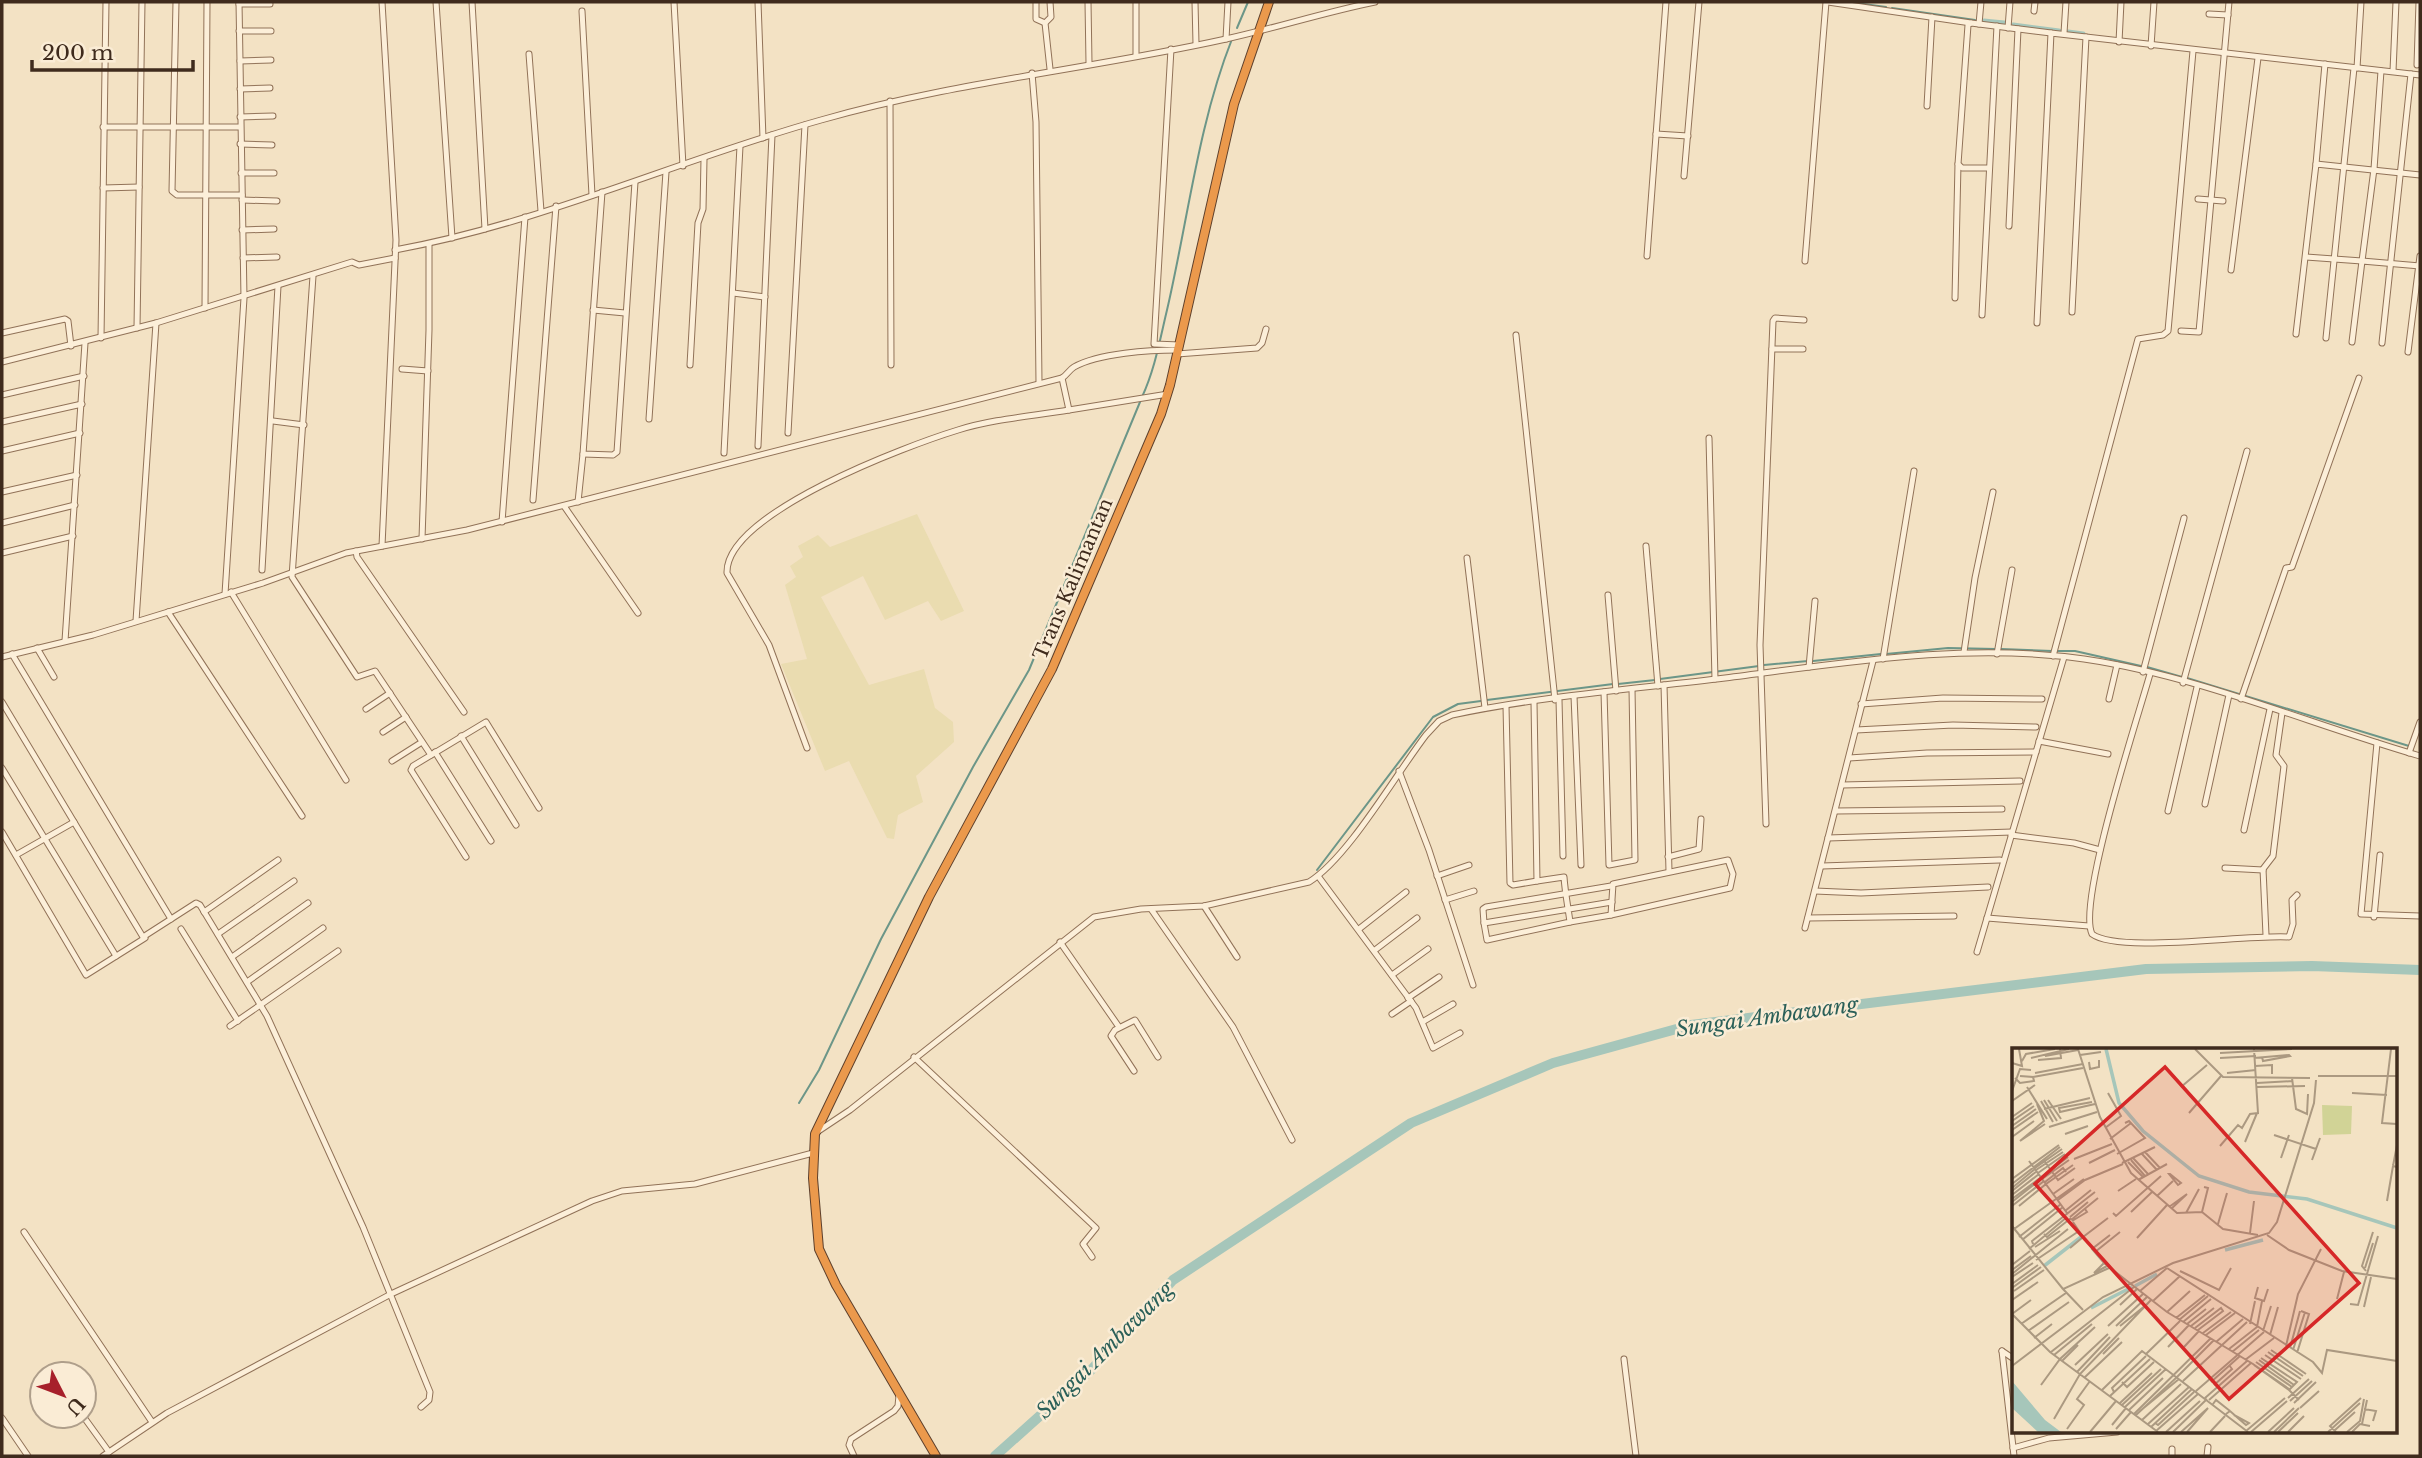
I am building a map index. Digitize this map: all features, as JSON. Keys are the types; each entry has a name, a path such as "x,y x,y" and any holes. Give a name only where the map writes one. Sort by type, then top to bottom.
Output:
{"highway":[{"name":"Trans Kalimantan","path":"934,1453 819,1249 813,1153 815,1134 924,907 1052,669 1168,394 1234,104 1269,2"}],"street":[{"path":"101,338 106,2"},
{"path":"137,328 142,2"},
{"path":"176,2 173,193 277,201"},
{"path":"205,308 207,2"},
{"path":"382,2 394,180 395,250 382,546"},
{"path":"436,2 452,238"},
{"path":"472,2 485,229"},
{"path":"674,2 683,166"},
{"path":"758,2 763,138"},
{"path":"1036,2 1037,19 1045,23"},
{"path":"1045,23 1050,19 1050,2"},
{"path":"1088,2 1089,63"},
{"path":"1136,2 1136,55"},
{"path":"1195,2 1196,44"},
{"path":"1228,2 1228,38"},
{"path":"395,250 485,229 635,183 772,135 890,101 1050,69 1228,38 1375,2"},
{"path":"1647,256 1666,2"},
{"path":"1684,176 1699,2"},
{"path":"1805,261 1827,2 1970,24 2420,75"},
{"path":"1888,2 1888,10"},
{"path":"1979,24 1981,2"},
{"path":"2008,28 2010,2"},
{"path":"2034,12 2035,2"},
{"path":"2064,33 2066,2"},
{"path":"2119,42 2122,2"},
{"path":"2151,46 2154,2"},
{"path":"2180,331 2199,332 2229,2"},
{"path":"2326,338 2361,2"},
{"path":"2393,71 2396,2"},
{"path":"2417,65 2419,2"},
{"path":"270,4 239,3 244,298 228,593 346,779"},
{"path":"582,11 592,195"},
{"path":"2209,14 2228,15"},
{"path":"1927,106 1932,17"},
{"path":"1045,23 1050,69"},
{"path":"1955,298 1958,164 1970,24"},
{"path":"1982,315 1997,26"},
{"path":"2009,226 2018,29"},
{"path":"239,31 271,31"},
{"path":"2037,323 2052,33"},
{"path":"2072,312 2086,37"},
{"path":"1158,348 1154,342 1171,49"},
{"path":"2053,656 2138,339 2140,336 2163,335 2168,331 2193,51"},
{"path":"529,54 541,211"},
{"path":"2231,270 2258,58"},
{"path":"240,61 271,60"},
{"path":"2295,334 2306,257 2325,64"},
{"path":"2353,342 2374,169 2381,71"},
{"path":"1032,73 1037,122 1039,382"},
{"path":"2382,342 2412,74"},
{"path":"240,89 270,88"},
{"path":"890,101 894,182 891,365"},
{"path":"240,117 273,116"},
{"path":"788,433 804,125"},
{"path":"103,127 240,127"},
{"path":"1656,134 1688,136"},
{"path":"758,446 772,135"},
{"path":"240,144 272,145"},
{"path":"724,453 740,146"},
{"path":"690,365 698,223 703,209 704,159"},
{"path":"1958,164 1962,168 1988,168"},
{"path":"2316,164 2420,175"},
{"path":"649,419 666,172"},
{"path":"241,173 274,173"},
{"path":"583,454 616,454 635,183"},
{"path":"103,188 139,187"},
{"path":"578,502 602,192"},
{"path":"2198,199 2223,201"},
{"path":"533,500 556,206"},
{"path":"502,522 525,216"},
{"path":"243,230 275,229"},
{"path":"422,540 429,244"},
{"path":"2408,352 2420,256"},
{"path":"243,258 277,257"},
{"path":"2306,257 2420,266"},
{"path":"2,362 85,343 244,298 352,262 359,265 395,258"},
{"path":"313,276 292,577 357,677 375,671 491,841"},
{"path":"262,570 273,421 278,286"},
{"path":"733,292 765,297"},
{"path":"593,310 625,313"},
{"path":"2,333 65,319 68,321 71,346"},
{"path":"1766,824 1760,669 1773,319 1804,320"},
{"path":"136,621 156,323"},
{"path":"2,657 168,612 356,551 502,522 789,450 1062,378 1073,368 1088,362 1158,348 1257,348 1262,343 1266,329"},
{"path":"1516,335 1556,699 1563,856"},
{"path":"65,641 85,343"},
{"path":"1772,349 1802,349"},
{"path":"402,369 428,371"},
{"path":"2,395 84,376"},
{"path":"1062,378 1069,410"},
{"path":"2241,699 2286,568 2292,567 2359,378"},
{"path":"807,748 769,645 727,573 727,561 734,550 762,521 822,485 961,429 1168,394"},
{"path":"2,422 82,404"},
{"path":"273,421 304,425"},
{"path":"2,451 80,433"},
{"path":"1709,438 1715,675"},
{"path":"2183,683 2247,451"},
{"path":"1883,659 1914,471"},
{"path":"2,492 76,475"},
{"path":"1964,652 1975,578 1993,492"},
{"path":"2,523 75,505"},
{"path":"564,506 638,613"},
{"path":"2184,518 2100,850 2089,926 2092,934 2099,939 2135,943 2291,935 2292,900 2297,895"},
{"path":"2,553 74,536"},
{"path":"1646,546 1659,683 1669,871"},
{"path":"356,551 357,557 464,712"},
{"path":"1467,558 1484,703"},
{"path":"1997,654 2012,570"},
{"path":"1608,595 1616,687"},
{"path":"1809,667 1815,601"},
{"path":"168,612 302,816"},
{"path":"37,648 54,677"},
{"path":"815,1134 850,1110 1094,917 1151,909 1204,906 1309,882 1341,852 1439,721 1484,703 1506,706 1604,692 1616,687 1632,690 1659,683 1760,669 1964,652 2053,656 2117,665 2229,695 2420,756"},
{"path":"12,654 171,919"},
{"path":"1977,952 2064,657"},
{"path":"1805,928 1873,660"},
{"path":"2109,699 2117,665"},
{"path":"2168,811 2197,687"},
{"path":"1604,692 1609,865 1635,860 1632,690"},
{"path":"366,709 390,693"},
{"path":"2206,804 2229,695"},
{"path":"1574,696 1581,865"},
{"path":"1861,704 1943,698 2042,699"},
{"path":"2,702 145,938"},
{"path":"1534,702 1537,881"},
{"path":"1506,706 1510,883 1564,877 1570,922"},
{"path":"2244,830 2270,709"},
{"path":"2266,935 2263,870 2273,856 2284,766 2276,755 2282,713"},
{"path":"383,732 406,717"},
{"path":"2409,753 2420,722"},
{"path":"466,857 411,770 433,754 487,723 539,808"},
{"path":"1856,730 1953,725 2036,727"},
{"path":"461,736 516,825"},
{"path":"2039,741 2108,754"},
{"path":"392,761 422,742"},
{"path":"2376,743 2361,914 2374,917 2420,916"},
{"path":"1849,758 1927,753 2035,752"},
{"path":"2,768 116,956"},
{"path":"1399,771 1473,985"},
{"path":"1842,785 2020,781"},
{"path":"1836,811 2002,809"},
{"path":"1668,857 1699,849 1701,819"},
{"path":"16,855 74,821"},
{"path":"2,832 86,975 196,903 204,912 261,1005 391,1294 430,1392 429,1401 421,1407"},
{"path":"1828,838 2012,834 2074,843 2100,850"},
{"path":"2374,917 2380,855"},
{"path":"204,912 278,860"},
{"path":"1728,860 1733,884 1730,888 1611,915 1491,941 1486,939 1484,908 1611,886 1728,860"},
{"path":"1822,866 2000,860"},
{"path":"1437,876 1469,865"},
{"path":"2225,868 2263,870"},
{"path":"1318,876 1376,950 1409,999 1423,1021 1433,1048 1460,1033"},
{"path":"218,934 294,881"},
{"path":"1611,886 1611,915"},
{"path":"1815,891 1861,893 1988,887"},
{"path":"1445,900 1474,891"},
{"path":"1359,929 1406,892"},
{"path":"1484,923 1612,902"},
{"path":"232,957 308,904"},
{"path":"1204,906 1237,957"},
{"path":"1151,909 1233,1027 1292,1140"},
{"path":"1808,918 1954,916"},
{"path":"1376,950 1417,918"},
{"path":"1987,918 2089,926"},
{"path":"247,982 323,928"},
{"path":"181,929 238,1021"},
{"path":"1060,942 1119,1027"},
{"path":"1392,975 1428,949"},
{"path":"230,1026 338,951"},
{"path":"1392,1014 1439,977"},
{"path":"1423,1021 1453,1004"},
{"path":"1134,1072 1111,1036 1119,1027 1135,1020 1158,1057"},
{"path":"914,1057 1096,1228 1083,1244 1092,1257"},
{"path":"91,1430 106,1454 152,1422 391,1294 611,1194 695,1184 813,1153"},
{"path":"24,1232 152,1422"},
{"path":"2012,1358 2002,1351 2014,1456"},
{"path":"1624,1359 1636,1456"},
{"path":"854,1456 849,1445 850,1439 897,1408 899,1395"},
{"path":"2,1418 28,1456"},
{"path":"2013,1448 2049,1438 2094,1434"},
{"path":"2207,1456 2208,1447"},
{"path":"2172,1449 2172,1456"}],"shaded area":[{"path":"917,514 964,611 941,621 928,601 885,620 863,576 821,597 869,685 924,669 935,708 953,722 954,742 916,776 923,802 898,815 894,839 887,838 849,761 825,771 781,664 807,659 785,585 796,577 790,566 803,557 798,546 818,535 830,547"}],"waterway":[{"path":"1237,28 1248,2"},
{"path":"1848,2 1886,7"},
{"path":"1892,8 1975,20"},
{"path":"1984,21 2004,23"},
{"path":"2013,25 2059,31"},
{"path":"2068,32 2083,34"},
{"path":"1142,397 1159,343 1210,105 1232,39"},
{"path":"799,1103 819,1070 881,939 973,767 1029,670 1140,402"},
{"path":"1886,654 1948,648 1996,649"},
{"path":"2001,649 2052,651"},
{"path":"2057,651 2075,651 2141,666"},
{"path":"1813,661 1881,654"},
{"path":"1764,665 1808,661"},
{"path":"1660,679 1759,666"},
{"path":"2147,667 2182,677"},
{"path":"2187,678 2409,746"},
{"path":"1618,684 1655,680"},
{"path":"1487,700 1613,684"},
{"path":"1317,870 1433,717 1458,704 1481,701"},
{"name":"Sungai Ambawang","path":"995,1456 1092,1369 1173,1280 1411,1123 1553,1063 1691,1025 2146,969 2312,966 2420,970"}]}
